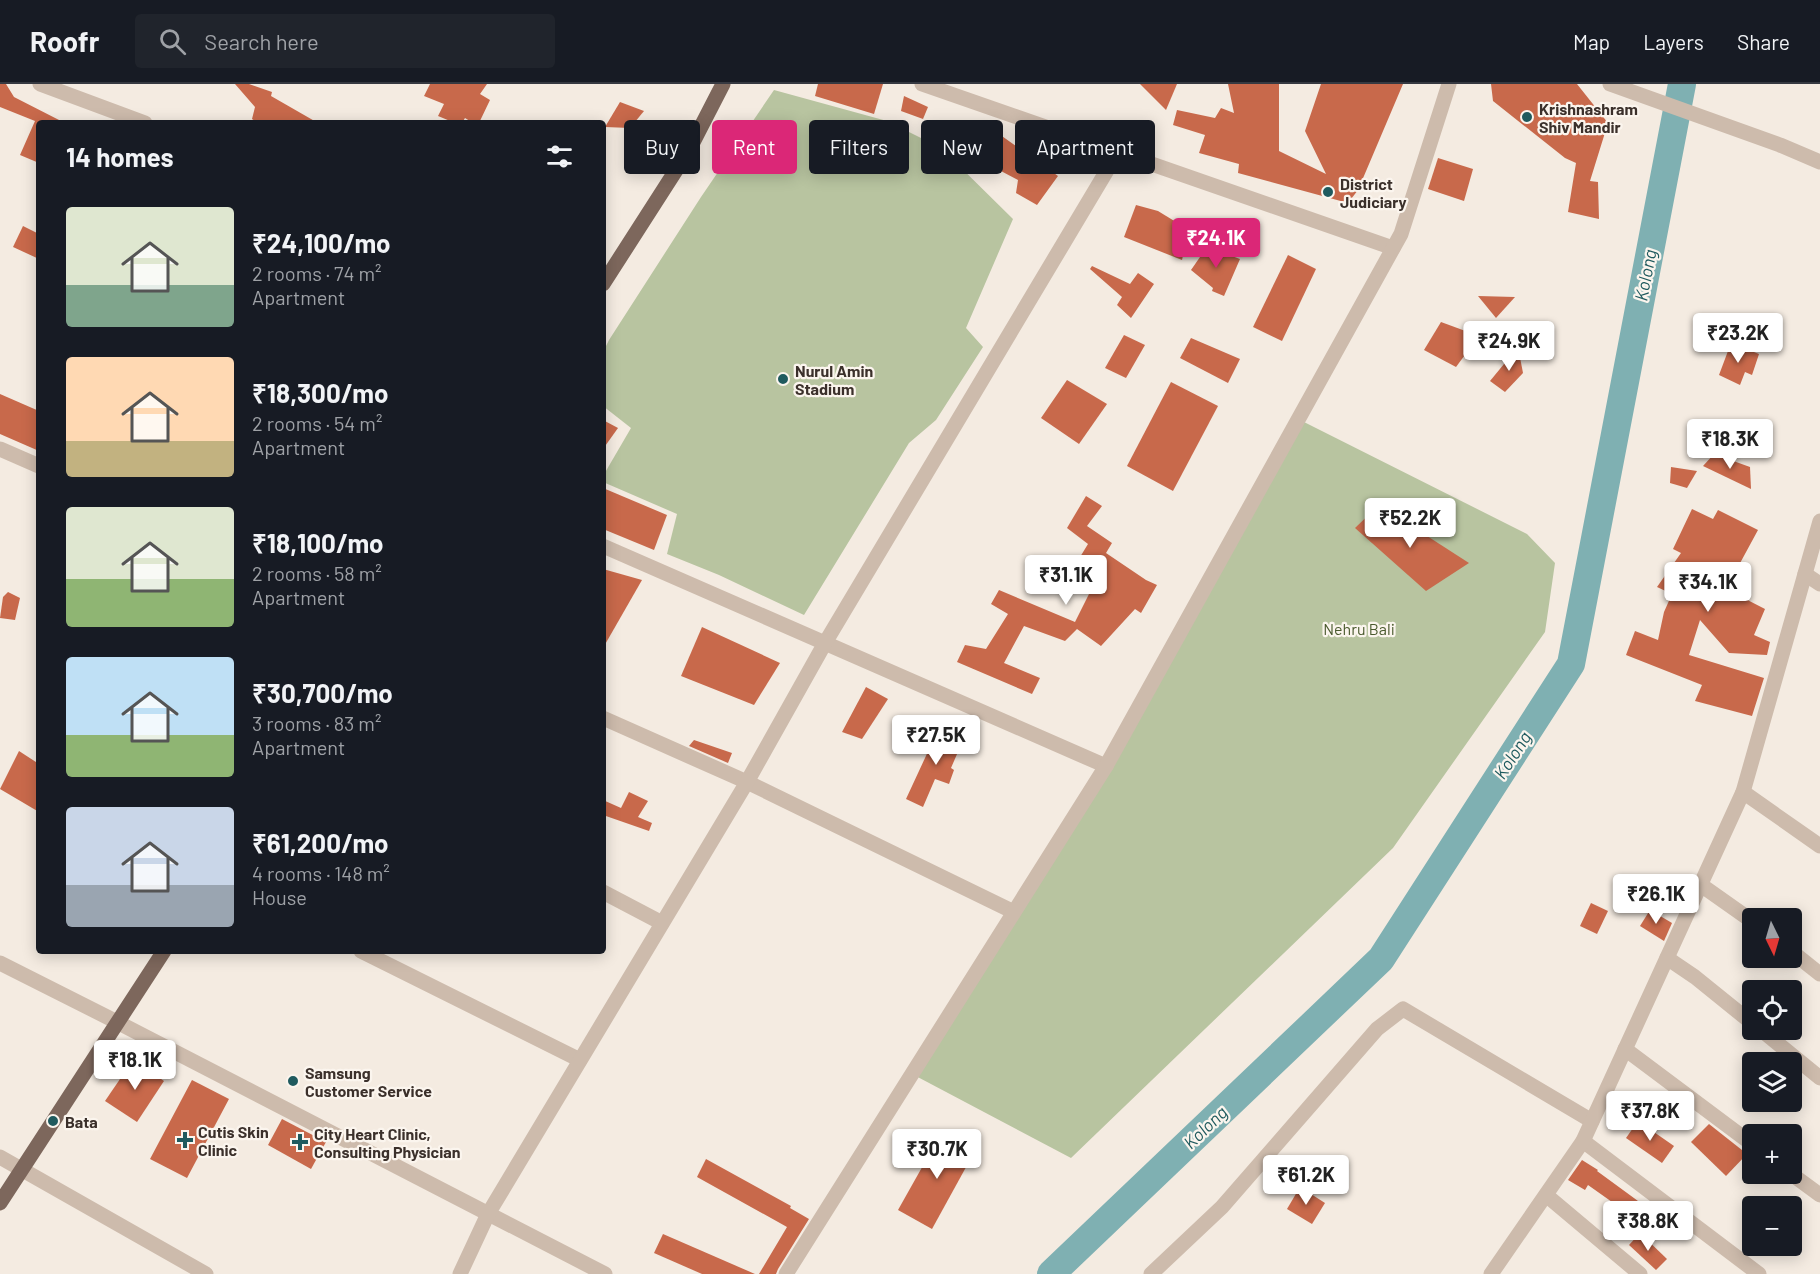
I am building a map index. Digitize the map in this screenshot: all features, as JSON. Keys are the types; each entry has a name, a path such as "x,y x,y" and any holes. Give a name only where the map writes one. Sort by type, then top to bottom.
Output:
{"main road":[{"path":"606,279 689,150 723,84"},
{"path":"0,1203 162,954"}],"street":[{"path":"40,84 138,120"},
{"path":"922,84 1026,120"},
{"path":"786,1274 1106,766 1401,234 1449,84"},
{"path":"1610,84 1780,145 1820,162"},
{"path":"1155,165 1393,248"},
{"path":"460,1274 488,1214 747,782 825,643 1105,174"},
{"path":"0,448 36,465"},
{"path":"1498,1272 1583,1141 1743,792 1820,521"},
{"path":"606,547 1106,766"},
{"path":"1805,574 1820,584"},
{"path":"606,719 747,782 1014,912"},
{"path":"1743,792 1820,846"},
{"path":"1701,885 1742,914"},
{"path":"606,894 662,923"},
{"path":"367,954 580,1059"},
{"path":"1667,958 1742,1015"},
{"path":"1802,960 1820,974"},
{"path":"0,963 605,1274"},
{"path":"1151,1274 1222,1207 1377,1029 1403,1009 1592,1121"},
{"path":"1773,1040 1820,1078"},
{"path":"1625,1049 1742,1137"},
{"path":"1583,1141 1759,1274"},
{"path":"0,1157 206,1274"},
{"path":"1802,1181 1820,1195"},
{"path":"1546,1195 1640,1274"}],"green space":[{"name":"Nurul Amin Stadium","path":"774,90 883,120 809,120 809,174 909,174 909,132 921,138 921,174 967,174 1013,219 966,328 983,347 936,420 909,443 804,615 719,575 667,554 677,514 606,483 606,471 631,428 606,408 606,346 717,174 797,174 797,120 754,120"},
{"name":"Nehru Bali","path":"1298,419 1527,534 1555,563 1545,632 1393,848 1071,1158 912,1074 1106,766"}],"building":[{"path":"0,84 6,84 14,97 59,120 36,120 36,162 20,155 35,121 0,107"},
{"path":"235,84 249,84 272,92 271,96 313,120 254,120 255,107"},
{"path":"430,84 487,84 480,94 490,100 480,120 465,118 464,120 448,120 438,116 444,104 424,96"},
{"path":"818,84 883,84 874,114 815,96"},
{"path":"1140,84 1177,84 1166,110"},
{"path":"1228,84 1279,84 1279,151 1326,174 1305,131 1321,84 1403,84 1358,190 1348,203 1238,173 1239,164 1199,153 1205,135 1173,125 1177,110 1215,118 1221,108 1234,113"},
{"path":"1491,84 1577,84 1608,123 1590,181 1598,182 1599,219 1568,212 1576,163 1565,158 1493,101"},
{"path":"904,96 928,107 923,119 901,111"},
{"path":"620,102 644,111 637,120 624,120 624,128 606,127"},
{"path":"1003,137 1015,145 1015,174 1055,174 1058,176 1037,205 1016,193 1018,180 1003,172"},
{"path":"1438,158 1473,169 1464,201 1428,189"},
{"path":"1136,205 1158,211 1189,230 1182,260 1124,237"},
{"path":"23,226 36,232 36,258 13,247"},
{"path":"1207,247 1240,259 1224,296 1212,291 1213,288 1191,270"},
{"path":"1288,255 1316,269 1282,341 1253,327"},
{"path":"1092,266 1130,284 1138,273 1154,284 1131,318 1117,305 1122,297 1090,269"},
{"path":"1478,296 1515,297 1496,318"},
{"path":"1441,322 1479,336 1456,367 1424,350"},
{"path":"1124,335 1145,345 1126,378 1105,368"},
{"path":"1191,338 1240,359 1228,383 1180,358"},
{"path":"1731,343 1759,354 1752,375 1745,372 1740,385 1719,375"},
{"path":"1518,347 1523,373 1505,392 1490,381"},
{"path":"1067,380 1107,404 1079,444 1041,418"},
{"path":"1171,382 1218,406 1173,491 1127,466"},
{"path":"0,394 36,410 36,450 0,434"},
{"path":"606,422 618,428 606,445"},
{"path":"1714,454 1750,467 1751,489 1703,466"},
{"path":"1671,467 1697,471 1687,488 1670,483"},
{"path":"606,489 667,515 654,550 606,530"},
{"path":"1086,496 1102,506 1087,526 1112,543 1106,553 1157,585 1141,613 1135,609 1101,646 1077,629 1065,641 1024,626 1004,663 1040,678 1032,694 957,662 965,645 986,649 1008,614 991,604 999,590 1075,622 1091,590 1066,580 1088,544 1067,528"},
{"path":"1379,505 1469,563 1426,591 1355,528"},
{"path":"1692,509 1713,519 1718,510 1758,530 1726,589 1765,609 1754,635 1770,642 1767,655 1729,653 1700,620 1689,655 1764,678 1752,716 1695,701 1702,685 1626,655 1635,631 1658,640 1664,612 1672,594 1657,587 1681,553 1673,549"},
{"path":"606,570 642,580 606,643"},
{"path":"8,592 20,598 15,620 0,618 3,597"},
{"path":"702,627 780,663 754,705 681,676"},
{"path":"866,687 888,699 862,739 842,732"},
{"path":"938,730 964,738 951,768 954,770 949,784 935,779 923,807 906,799"},
{"path":"694,740 732,753 728,763 689,746"},
{"path":"19,751 36,762 36,810 0,789"},
{"path":"629,792 648,801 638,817 652,823 649,831 606,816 606,801 621,808"},
{"path":"1591,903 1608,911 1597,934 1580,926"},
{"path":"1650,910 1672,923 1664,941 1640,926"},
{"path":"133,1060 164,1081 137,1122 105,1101"},
{"path":"192,1080 229,1099 187,1178 150,1159"},
{"path":"282,1119 326,1142 311,1169 268,1145"},
{"path":"1638,1121 1674,1146 1662,1163 1626,1138"},
{"path":"1709,1124 1742,1150 1742,1159 1726,1176 1691,1142"},
{"path":"943,1130 976,1149 932,1229 898,1210"},
{"path":"706,1159 791,1206 790,1208 809,1219 776,1274 759,1274 787,1227 697,1177"},
{"path":"1582,1160 1638,1201 1629,1214 1588,1185 1585,1190 1568,1180"},
{"path":"1300,1187 1325,1203 1312,1224 1287,1209"},
{"path":"1640,1233 1667,1259 1656,1270 1629,1245"},
{"path":"663,1234 755,1274 702,1274 654,1253"}],"waterway":[{"name":"Kolong","path":"1051,1274 1381,959 1571,664 1682,84"}],"place":[{"name":"Krishnashram Shiv Mandir","path":"1527,117"},
{"name":"District Judiciary","path":"1328,192"},
{"name":"Nurul Amin Stadium","path":"783,379"},
{"name":"Samsung Customer Service","path":"293,1081"},
{"name":"Bata","path":"53,1121"},
{"name":"Cutis Skin Clinic","path":"185,1140"},
{"name":"City Heart Clinic, Consulting Physician","path":"300,1142"}]}
